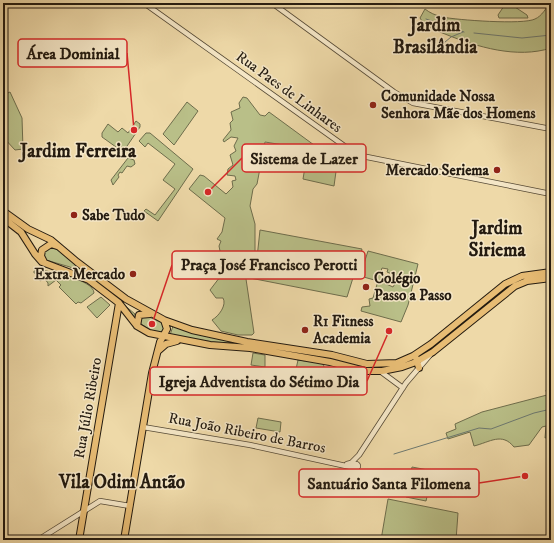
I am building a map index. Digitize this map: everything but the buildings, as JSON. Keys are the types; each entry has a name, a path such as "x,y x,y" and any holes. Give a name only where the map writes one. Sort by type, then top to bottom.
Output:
{"main road":[{"path":"3,211 59,246 77,262 126,299 164,320 212,334 247,342 332,354 368,364 397,362 414,356 432,344 505,284 522,276 551,272"},
{"path":"3,218 21,232 38,259 46,264 54,266"},
{"path":"59,246 51,244 44,247 41,252 44,261 89,280 119,304 137,326 149,333 181,341 250,348 330,362 365,371 380,371 419,364 515,286 527,281 551,278"},
{"name":"Rua Júlio Ribeiro","path":"79,540 119,304"},
{"path":"137,326 139,315 153,314"},
{"path":"124,540 152,373 158,351 167,329 164,320"},
{"path":"158,351 166,344 181,341"},
{"path":"414,356 419,364"}],"street":[{"name":"Rua Paes de Linhares","path":"144,3 357,155 551,194"},
{"path":"272,3 394,92 412,103 551,129"},
{"name":"Rua João Ribeiro de Barros","path":"346,465 351,463 359,455 419,364"},
{"path":"380,371 396,381 403,388"},
{"path":"396,381 406,383"},
{"name":"Rua João Ribeiro de Barros","path":"143,426 346,465 357,466 359,455"},
{"path":"38,540 100,501 130,506"}],"green space":[{"path":"506,3 509,3 527,15 528,18 499,18 498,15"},
{"path":"550,3 551,48 538,51 511,52 484,47 457,39 435,30 424,23 420,18 425,9 442,17 475,21 528,21 540,16"},
{"path":"10,92 22,118 23,149 15,150 3,137 3,119 6,117 3,107 3,95"},
{"path":"243,97 247,98 260,115 265,116 269,112 314,145 312,148 315,150 317,147 327,154 338,157 334,186 303,179 308,149 265,142 257,184 253,189 250,206 255,224 255,258 253,270 257,258 260,230 362,249 347,297 250,278 251,274 246,279 254,333 252,335 238,335 221,331 212,320 220,313 224,304 223,298 216,298 210,290 223,273 220,268 223,253 220,251 219,246 221,241 217,239 222,232 225,218 189,189 200,175 204,176 226,194 233,187 232,181 236,180 235,176 227,175 228,169 233,165 230,155 236,151 234,146 238,138 231,137 224,142 223,140 231,130 230,123 233,120 231,112 240,108 239,103"},
{"path":"187,102 198,111 174,145 163,134"},
{"path":"136,121 140,124 140,127 123,152 102,137 102,133 108,124 118,132 122,128 128,133"},
{"path":"146,133 150,133 193,169 158,221 144,211 146,209 155,215 175,189 163,180 175,164 148,143 145,147 139,141"},
{"path":"128,158 134,160 135,164 131,167 127,166 122,173 120,172 118,175 119,177 113,185 111,180"},
{"path":"53,246 135,314 132,319 86,276 70,267 46,260 43,253 44,251"},
{"path":"368,251 418,264 408,305 401,322 361,311 362,307 370,306 369,299 373,298 378,281 360,276","holes":["382,268 388,269 387,272 399,277 393,287 384,283 386,276 380,274"]},
{"path":"39,270 61,274 79,280 92,288 94,293 81,303 78,302 76,304 59,287 61,285 56,280 48,286 48,283 44,278 40,281 40,273 34,273 34,271"},
{"path":"101,297 110,305 97,318 87,307"},
{"path":"145,315 162,323 165,327 161,333 152,331 141,324 139,317"},
{"path":"173,326 246,344 213,342 170,335"},
{"path":"253,353 265,355 265,367 251,365"},
{"path":"298,360 322,363 324,366 317,388 293,383"},
{"path":"551,389 551,436 545,438 546,426 542,427 529,445 514,447 509,442 500,439 474,446 470,432 448,439 446,433 456,429 455,424 482,412 547,395 546,390"},
{"path":"258,418 281,422 280,432 256,428"},
{"path":"412,467 433,471 426,501 406,497"},
{"path":"388,499 458,513 456,540 381,540"}],"waterway":[{"path":"426,19 464,32"},
{"path":"432,53 451,37 463,32"},
{"path":"474,33 522,38 551,35"},
{"path":"394,454 479,428 491,429 534,413 551,409"}],"place":[{"name":"Comunidade Nossa Senhora Mãe dos Homens","path":"373,105"},
{"name":"Área Dominial","path":"134,130"},
{"name":"Mercado Seriema","path":"497,170"},
{"name":"Sistema de Lazer","path":"208,192"},
{"name":"Sabe Tudo","path":"74,215"},
{"name":"Extra Mercado","path":"133,274"},
{"name":"Colégio Passo a Passo","path":"366,287"},
{"name":"Praça José Francisco Perotti","path":"152,324"},
{"name":"R1 Fitness Academia","path":"305,330"},
{"name":"Igreja Adventista do Sétimo Dia","path":"389,331"},
{"name":"Santuário Santa Filomena","path":"525,476"}],"district":[{"name":"Jardim Brasilândia","path":"435,36"},
{"name":"Jardim Ferreira","path":"78,151"},
{"name":"Jardim Siriema","path":"497,239"},
{"name":"Vila Odim Antão","path":"122,482"}]}
